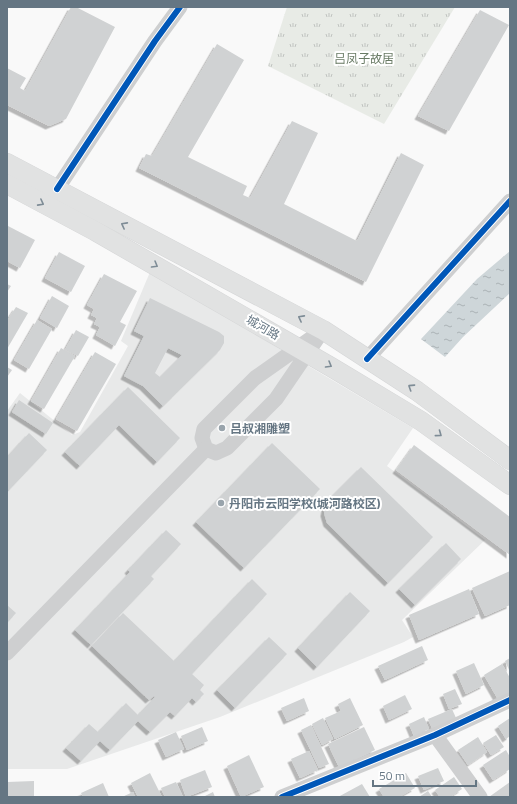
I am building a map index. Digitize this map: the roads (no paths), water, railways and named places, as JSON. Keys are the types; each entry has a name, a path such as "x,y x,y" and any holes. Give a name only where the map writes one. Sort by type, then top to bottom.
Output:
{"main road":[{"name":"城河路","path":"7,163 323,330 417,391 499,450 510,460"},
{"name":"城河路","path":"7,184 95,231 303,350 421,421 510,485"}],"street":[{"path":"57,189 178,8"},
{"path":"367,359 510,201"},
{"path":"303,350 276,399 227,448 216,453 206,449 202,438 204,429 255,378 303,350 323,330"},
{"path":"7,653 206,449"},
{"path":"282,797 435,735 510,700"},
{"path":"435,735 480,797"}],"water":[{"path":"510,251 510,293 463,337 445,357 421,339 477,279"}],"place":[{"name":"吕叔湘雕塑","path":"222,428"},
{"name":"丹阳市云阳学校(城河路校区)","path":"221,503"}],"park label":[{"name":"吕凤子故居","path":"364,58"}]}
